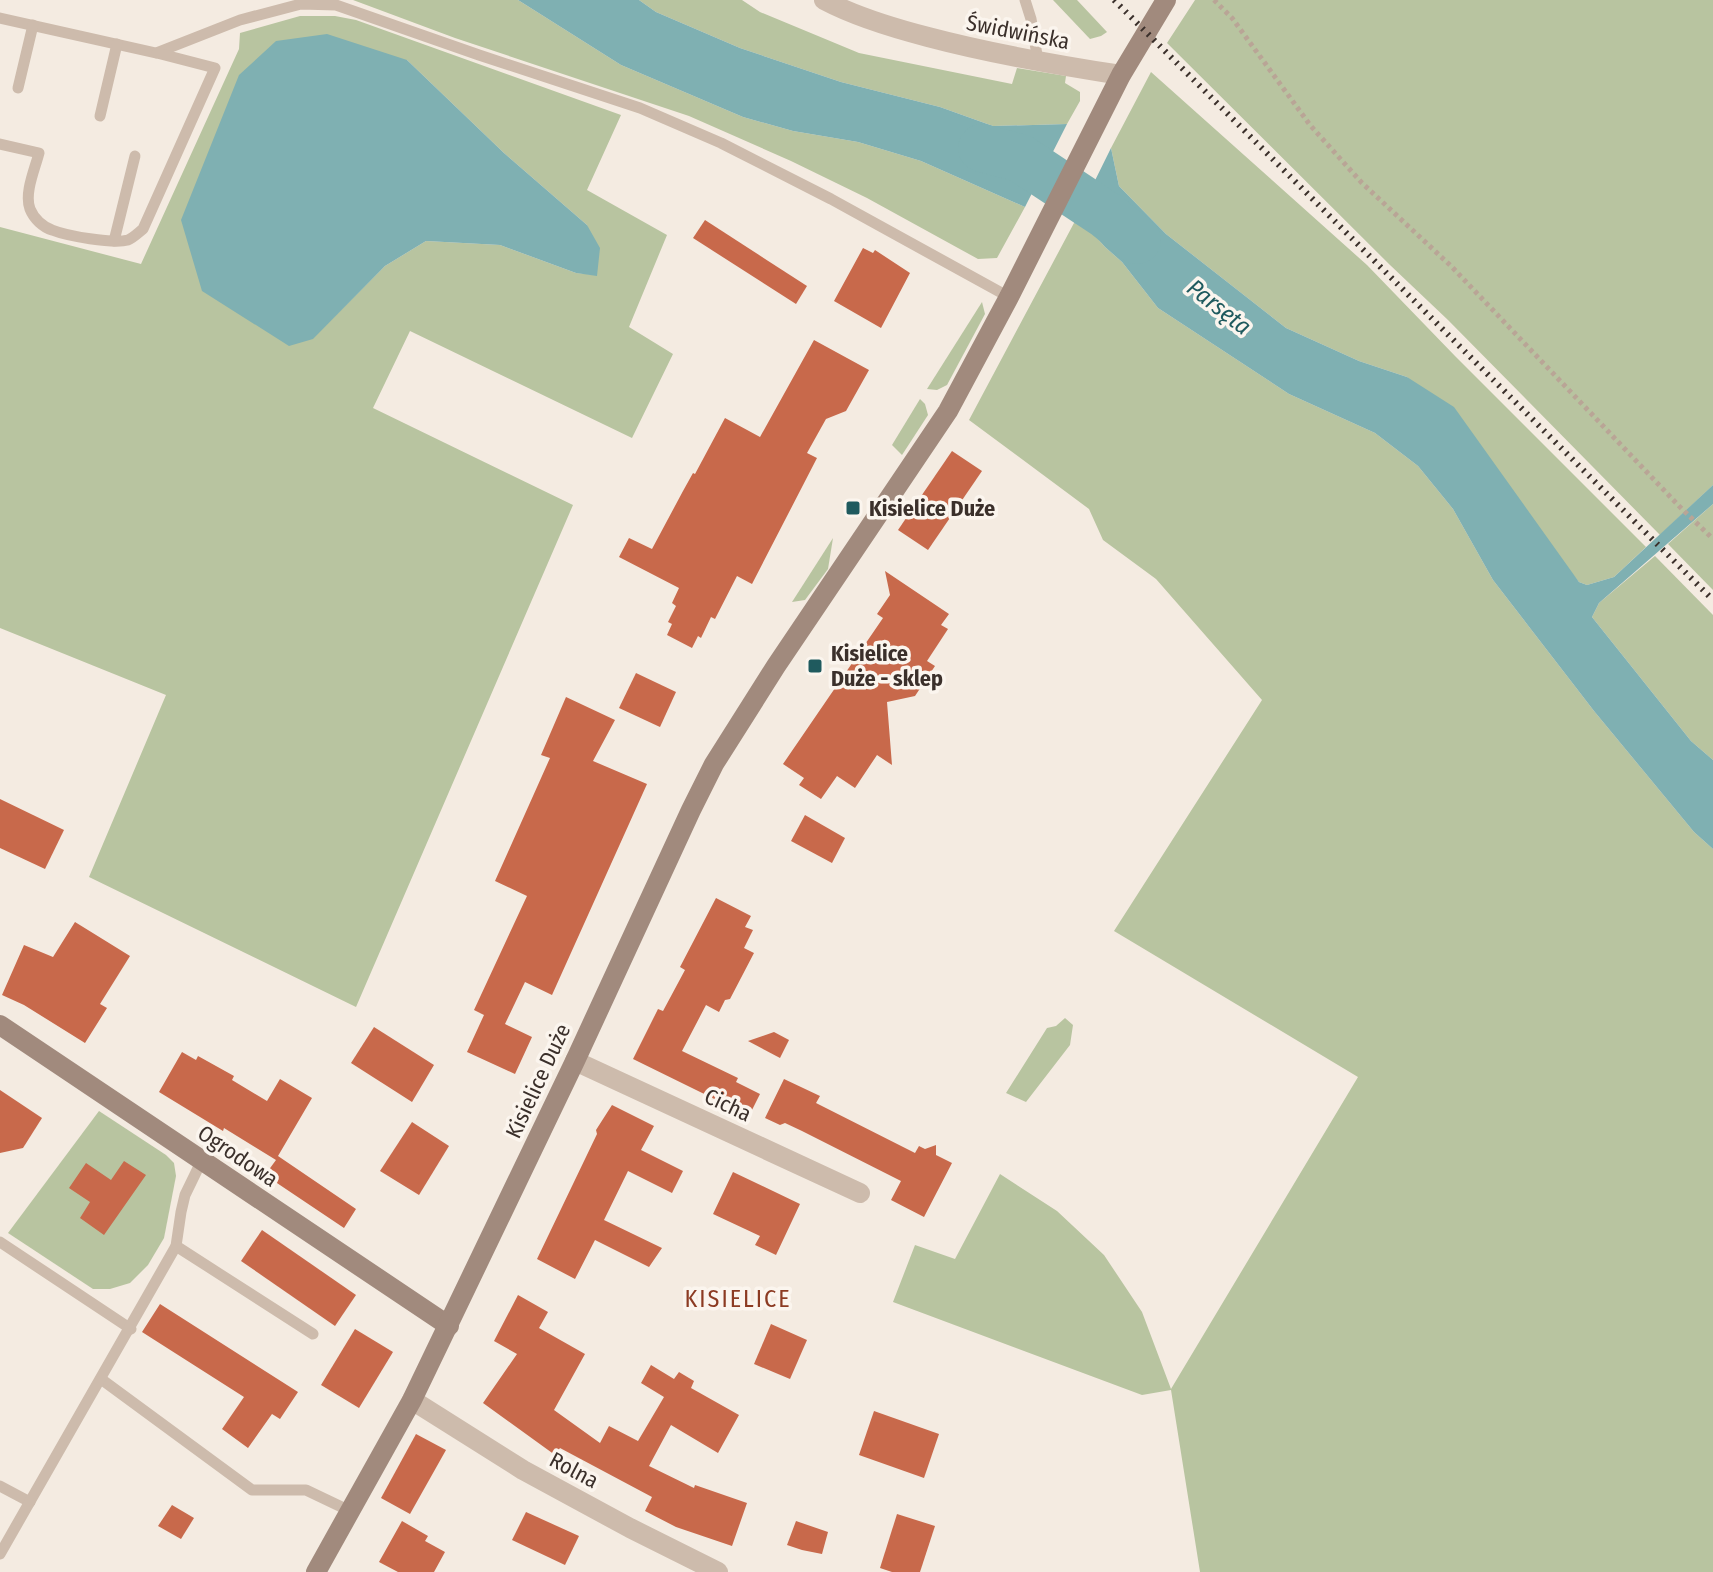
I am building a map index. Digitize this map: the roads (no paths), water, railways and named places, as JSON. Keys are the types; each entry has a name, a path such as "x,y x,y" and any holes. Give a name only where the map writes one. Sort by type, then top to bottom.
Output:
{"street":[{"name":"Świdwińska","path":"824,0 907,32 968,47 1121,75"},
{"path":"1121,75 1166,0"},
{"name":"Kisielice Duże","path":"316,1572 412,1400 449,1326 714,764 776,666 948,411 1026,265 1121,75"},
{"name":"Ogrodowa","path":"0,1025 449,1326"},
{"name":"Cicha","path":"575,1061 860,1193"},
{"name":"Rolna","path":"412,1400 523,1470 718,1572"}],"lane":[{"path":"1025,0 1038,61"},
{"path":"156,53 240,20 301,4 336,5 640,108 721,143 831,199 1009,297"},
{"path":"0,18 215,68 143,229 130,240 114,241 52,230 38,222 29,208 29,193 39,153 0,144"},
{"path":"18,88 33,25"},
{"path":"100,116 117,44"},
{"path":"114,241 135,156"},
{"path":"0,1554 176,1246 185,1195 202,1160"},
{"path":"0,1242 131,1329"},
{"path":"176,1246 313,1334"},
{"path":"101,1379 252,1490 306,1490 350,1511"},
{"path":"0,1486 30,1502"}],"water":[{"path":"518,0 639,0 656,12 740,48 841,82 940,107 993,126 1067,124 1025,207 921,161 858,142 793,131 743,117 621,65"},
{"path":"327,34 407,60 504,153 587,225 600,248 597,276 576,273 500,245 426,241 385,266 313,339 289,346 202,291 181,220 239,75 276,41"},
{"path":"1111,148 1119,186 1166,234 1286,328 1359,361 1407,377 1454,407 1579,582 1587,585 1614,577 1713,485 1713,504 1599,603 1592,617 1691,741 1713,760 1713,849 1694,832 1594,711 1493,580 1453,509 1418,466 1375,433 1289,394 1158,308 1122,262 1089,229 1074,223"}],"waterway":[{"name":"Parsęta","path":"982,148 1020,158 1106,215 1137,240"}],"railway":[{"path":"1114,0 1713,600"}],"place":[{"name":"Kisielice Duże","path":"853,508"},
{"name":"Kisielice Duże - sklep","path":"815,666"}],"district":[{"name":"KISIELICE","path":"738,1299"}]}
